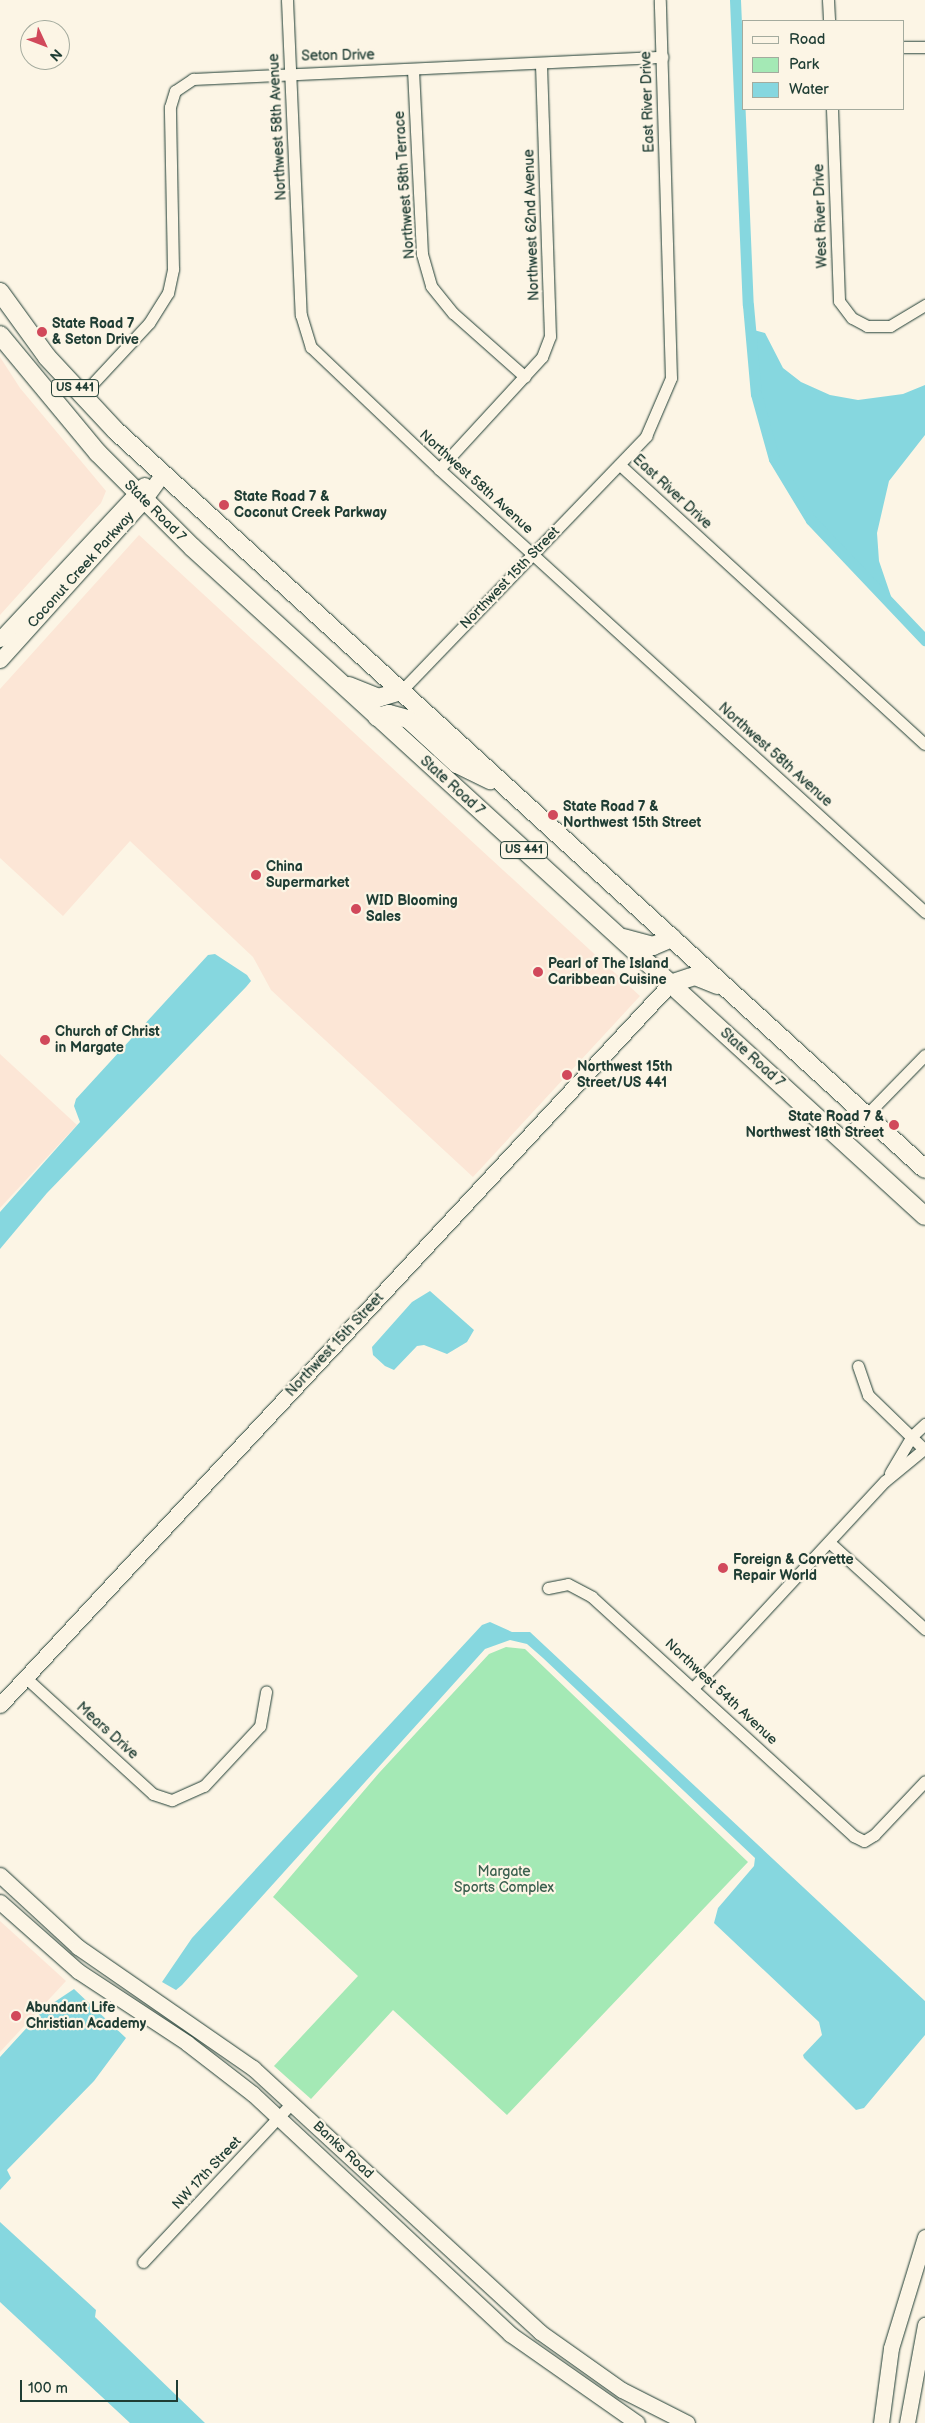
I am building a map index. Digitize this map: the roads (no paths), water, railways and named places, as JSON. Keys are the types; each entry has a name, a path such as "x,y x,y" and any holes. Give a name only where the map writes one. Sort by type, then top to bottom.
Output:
{"main road":[{"name":"US 441","path":"0,292 82,395 163,473 925,1169"},
{"name":"State Road 7","path":"0,335 64,414 139,496 337,681 925,1216"},
{"path":"337,681 378,698 400,691"},
{"path":"377,717 388,714 408,719 457,764 510,791"},
{"path":"620,937 653,946 672,938"},
{"path":"670,984 695,976 727,989"}],"street":[{"name":"Northwest 58th Avenue","path":"287,0 302,315 310,347 439,469 925,912"},
{"name":"East River Drive","path":"660,0 671,378 646,436 620,465 925,744"},
{"path":"828,0 829,20"},
{"path":"905,47 925,47"},
{"name":"Seton Drive","path":"82,395 149,324 168,293 173,269 170,107 175,91 193,79 291,72 413,70 662,57"},
{"name":"Northwest 62nd Avenue","path":"439,469 542,357 550,336 541,63"},
{"name":"Northwest 58th Terrace","path":"413,70 422,254 431,286 453,313 525,377"},
{"name":"West River Drive","path":"832,110 839,301 852,318 867,326 890,326 925,305"},
{"name":"Northwest 15th Street","path":"400,691 620,465"},
{"name":"Coconut Creek Parkway","path":"0,639 163,473"},
{"name":"Coconut Creek Parkway","path":"0,660 139,496"},
{"name":"Northwest 15th Street","path":"0,1705 670,984"},
{"path":"842,1140 925,1055"},
{"path":"694,1687 885,1480 925,1448 868,1395 858,1366"},
{"path":"885,1480 912,1436 925,1424"},
{"path":"829,1542 925,1629"},
{"name":"Northwest 54th Avenue","path":"548,1588 568,1584 592,1597 694,1687 854,1836 864,1841 925,1781"},
{"name":"Mears Drive","path":"26,1678 153,1794 172,1800 204,1786 260,1726 266,1692"},
{"name":"Banks Road","path":"0,1875 78,1946 222,2044 292,2103 540,2332 622,2390 687,2423"},
{"name":"Banks Road","path":"0,1902 78,1972 212,2061 279,2118 510,2334 637,2423"},
{"name":"NW 17th Street","path":"144,2262 292,2103"},
{"path":"881,2423 891,2348 925,2237"},
{"path":"907,2423 925,2325"}],"water":[{"path":"750,329 765,333 783,368 801,382 830,395 858,400 903,394 925,385 925,435 889,481 877,533 879,561 896,611 811,520 774,459 756,394"},
{"path":"215,954 247,975 251,981 47,1193 0,1249 0,1212 80,1122 74,1106 76,1099 208,955"},
{"path":"430,1291 474,1330 467,1342 447,1354 424,1345 417,1346 394,1370 385,1366 373,1355 372,1347 412,1302"},
{"path":"490,1622 512,1632 530,1632 925,2001 925,2035 864,2108 856,2110 804,2058 803,2055 822,2035 819,2022 714,1923 718,1908 754,1866 755,1858 543,1658 527,1644 510,1640 485,1649 182,1985 176,1990 162,1982 192,1938 482,1625"},
{"path":"74,1989 126,2038 94,2081 7,2170 11,2178 0,2190 0,2057 44,2009"},
{"path":"0,2222 96,2310 95,2317 205,2423 130,2423 0,2302"}],"waterway":[{"path":"735,0 748,305 756,394 774,459 811,520 925,640"}],"place":[{"name":"State Road 7 & Seton Drive","path":"42,332"},
{"name":"State Road 7 & Coconut Creek Parkway","path":"224,505"},
{"name":"State Road 7 & Northwest 15th Street","path":"553,815"},
{"name":"China Supermarket","path":"256,875"},
{"name":"WID Blooming Sales","path":"356,909"},
{"name":"Pearl of The Island Caribbean Cuisine","path":"538,972"},
{"name":"Church of Christ in Margate","path":"45,1040"},
{"name":"Northwest 15th Street/US 441","path":"567,1075"},
{"name":"State Road 7 & Northwest 18th Street","path":"894,1125"},
{"name":"Foreign & Corvette Repair World","path":"723,1568"},
{"name":"Abundant Life Christian Academy","path":"16,2016"}],"park label":[{"name":"Margate Sports Complex","path":"504,1880"}]}
